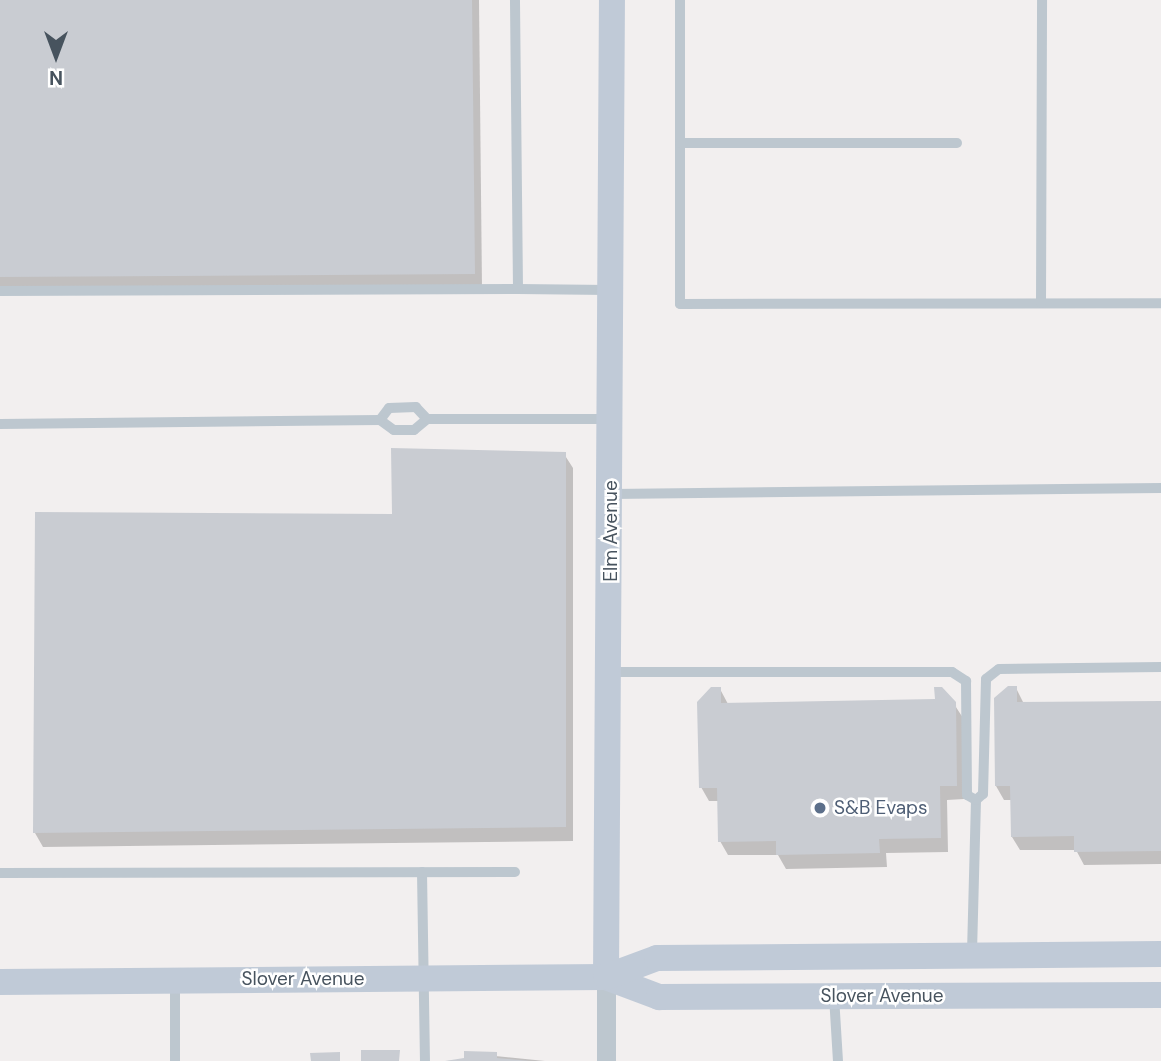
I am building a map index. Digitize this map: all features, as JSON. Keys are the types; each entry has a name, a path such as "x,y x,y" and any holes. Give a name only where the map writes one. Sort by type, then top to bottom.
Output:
{"main road":[{"name":"Elm Avenue","path":"606,977 613,290 611,0"},
{"name":"Slover Avenue","path":"0,982 606,977 657,958 972,953 1161,954"},
{"name":"Slover Avenue","path":"606,977 659,997 1161,995"}],"street":[{"name":"Elm Avenue","path":"606,977 606,1061"}],"lane":[{"path":"515,0 518,289"},
{"path":"680,0 680,304 1161,303"},
{"path":"1041,303 1042,0"},
{"path":"680,144 957,143"},
{"path":"0,291 613,290"},
{"path":"380,420 389,408 416,407 426,419"},
{"path":"0,424 380,420 394,430 414,430 426,419 611,419"},
{"path":"611,494 1161,488"},
{"path":"972,953 976,800 983,794 986,679 999,669 1161,667"},
{"path":"610,672 952,672 966,681 967,795 976,800"},
{"path":"422,872 425,1061"},
{"path":"0,873 515,872"},
{"path":"175,981 175,1061"},
{"path":"834,996 838,1061"}],"building":[{"path":"0,0 472,0 475,274 0,277"},
{"path":"391,448 566,452 566,827 33,833 35,512 392,514"},
{"path":"1008,686 1017,686 1017,702 1161,701 1161,851 1074,852 1074,836 1011,837 1010,786 995,786 994,698"},
{"path":"711,687 721,687 721,703 935,699 934,687 942,687 956,702 957,786 940,786 941,838 879,839 880,853 776,855 776,841 718,842 717,788 699,788 697,702"},
{"path":"361,1050 400,1050 399,1061 361,1061"},
{"path":"464,1051 497,1052 497,1058 530,1061 445,1061 464,1058"},
{"path":"340,1052 340,1061 311,1061 310,1053"}],"place":[{"name":"S&B Evaps","path":"820,808"}]}
